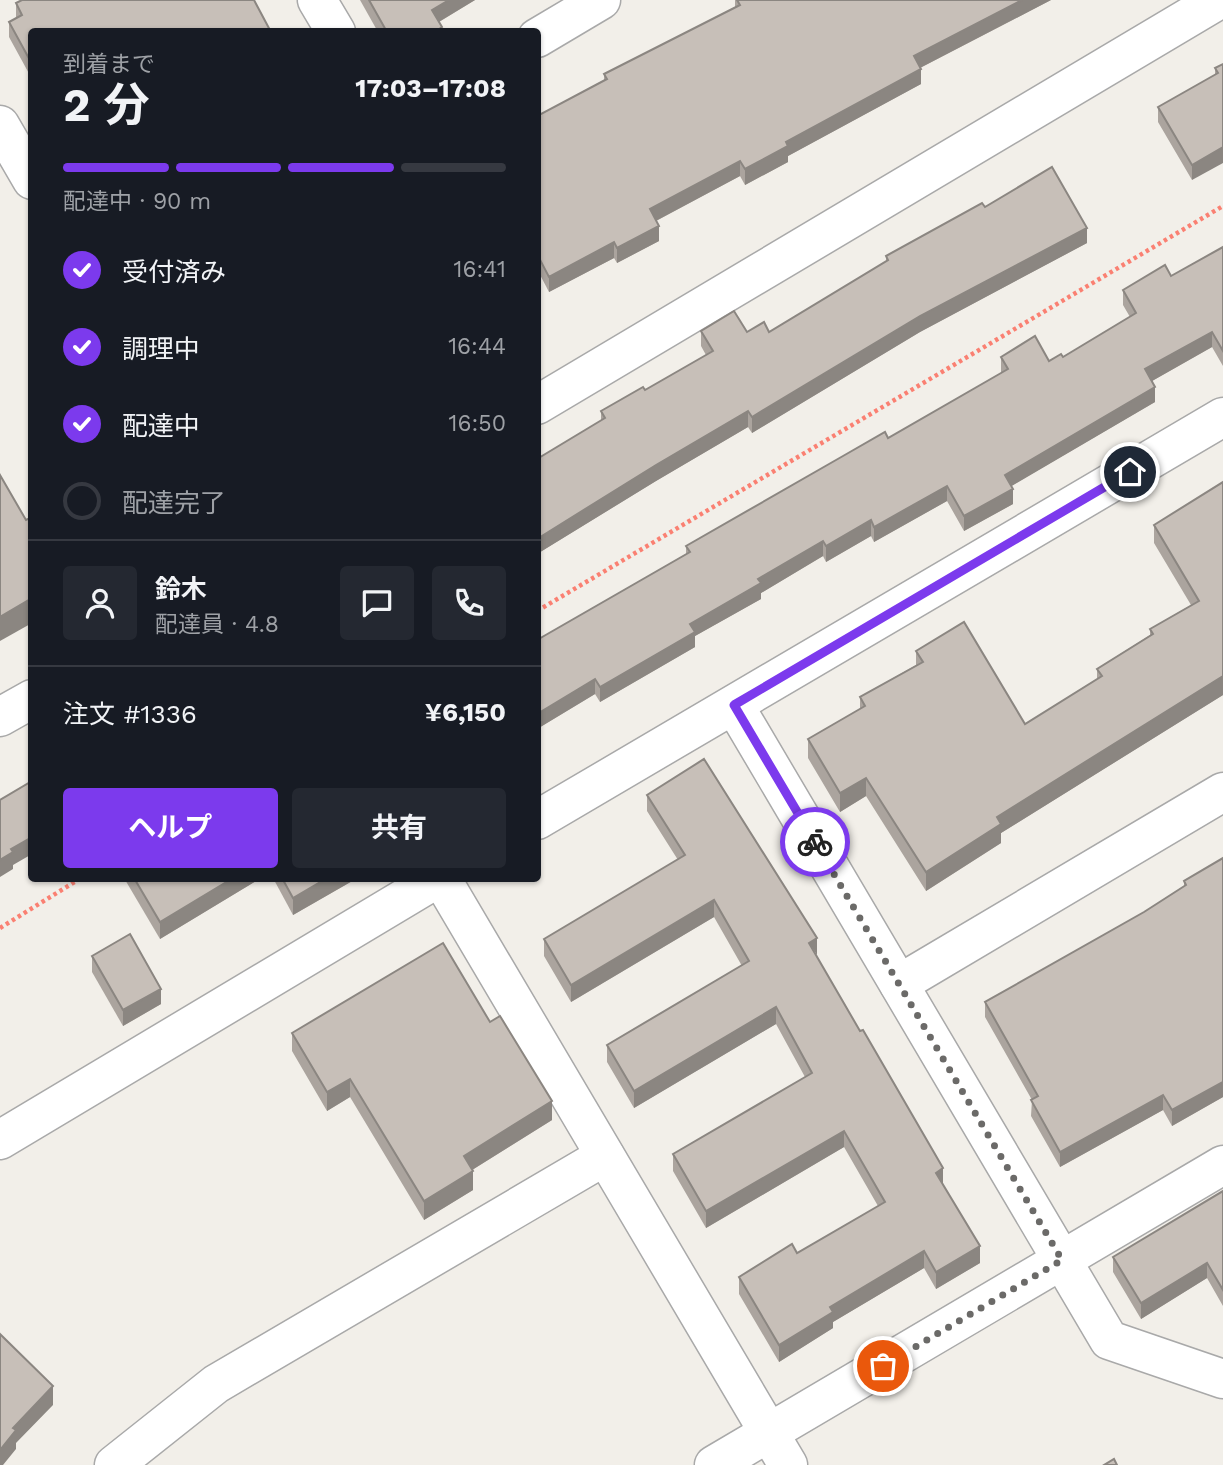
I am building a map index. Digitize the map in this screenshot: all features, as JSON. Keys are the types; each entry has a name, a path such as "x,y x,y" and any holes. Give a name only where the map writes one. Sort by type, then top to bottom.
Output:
{"street":[{"path":"317,0 334,28"},
{"path":"541,36 601,0"},
{"path":"542,390 1218,0"},
{"path":"0,125 28,173"},
{"path":"541,818 1223,418"},
{"path":"0,717 28,701"},
{"path":"734,705 1108,1340 1223,1379"},
{"path":"899,984 1223,792"},
{"path":"0,1140 432,882"},
{"path":"441,882 788,1465"},
{"path":"114,1465 216,1384 605,1156"},
{"path":"714,1465 1223,1166"}],"path":[{"path":"541,609 1223,206"},
{"path":"0,928 75,882"}],"building":[{"path":"22,0 254,0 269,28 28,28 28,57 9,22 22,15 16,3"},
{"path":"369,0 449,0 432,10 441,28 385,28"},
{"path":"737,0 1022,0 914,56 921,69 786,142 788,146 745,169 740,161 650,209 659,226 617,248 614,242 549,277 541,262 541,114 607,79 604,74 740,5"},
{"path":"1223,64 1223,147 1192,165 1158,107 1218,73 1215,68"},
{"path":"1052,167 1087,228 920,316 752,417 748,411 541,537 541,457 605,418 601,411 643,387 645,390 713,351 701,331 734,311 747,332 764,322 769,332 888,260 886,256 982,203 985,207"},
{"path":"1223,247 1223,351 1212,332 1145,369 1155,387 1005,475 1013,489 964,516 947,486 874,527 871,520 826,546 823,541 758,579 761,583 690,624 695,632 600,687 595,679 541,712 541,638 690,552 686,546 885,432 888,438 1008,369 1001,357 1035,336 1049,361 1061,354 1063,357 1136,313 1123,290 1165,265 1171,276"},
{"path":"0,475 26,520 28,519 28,600 0,617"},
{"path":"1223,482 1223,676 997,817 1001,824 926,872 866,778 840,793 808,739 865,706 860,697 923,662 916,651 964,622 1025,724 1102,676 1097,669 1153,634 1150,629 1199,601 1154,525"},
{"path":"704,759 817,938 809,943 943,1168 936,1173 980,1246 936,1272 924,1251 830,1307 833,1312 779,1345 739,1277 792,1244 797,1253 885,1202 844,1131 706,1211 673,1154 812,1073 776,1007 634,1091 607,1045 749,961 714,900 571,985 544,939 685,855 647,795"},
{"path":"28,783 28,839 11,849 13,852 0,860 0,800"},
{"path":"1223,858 1223,1082 1172,1110 1163,1095 1060,1152 1031,1100 1038,1096 985,1002 1144,912 1186,885 1184,881"},
{"path":"136,882 226,882 160,922"},
{"path":"284,882 320,882 293,898"},
{"path":"130,934 161,989 123,1010 92,956"},
{"path":"443,943 490,1022 500,1016 552,1101 464,1156 473,1171 424,1201 350,1079 327,1092 292,1033"},
{"path":"1223,1191 1223,1290 1207,1263 1141,1303 1113,1257"},
{"path":"0,1334 53,1386 13,1428 16,1430 0,1450"},
{"path":"1114,1459 1117,1465 1104,1465"}],"way so far":[{"path":"815,842 1062,1260 883,1366"}],"route":[{"path":"815,842 734,705 1130,472"}]}
